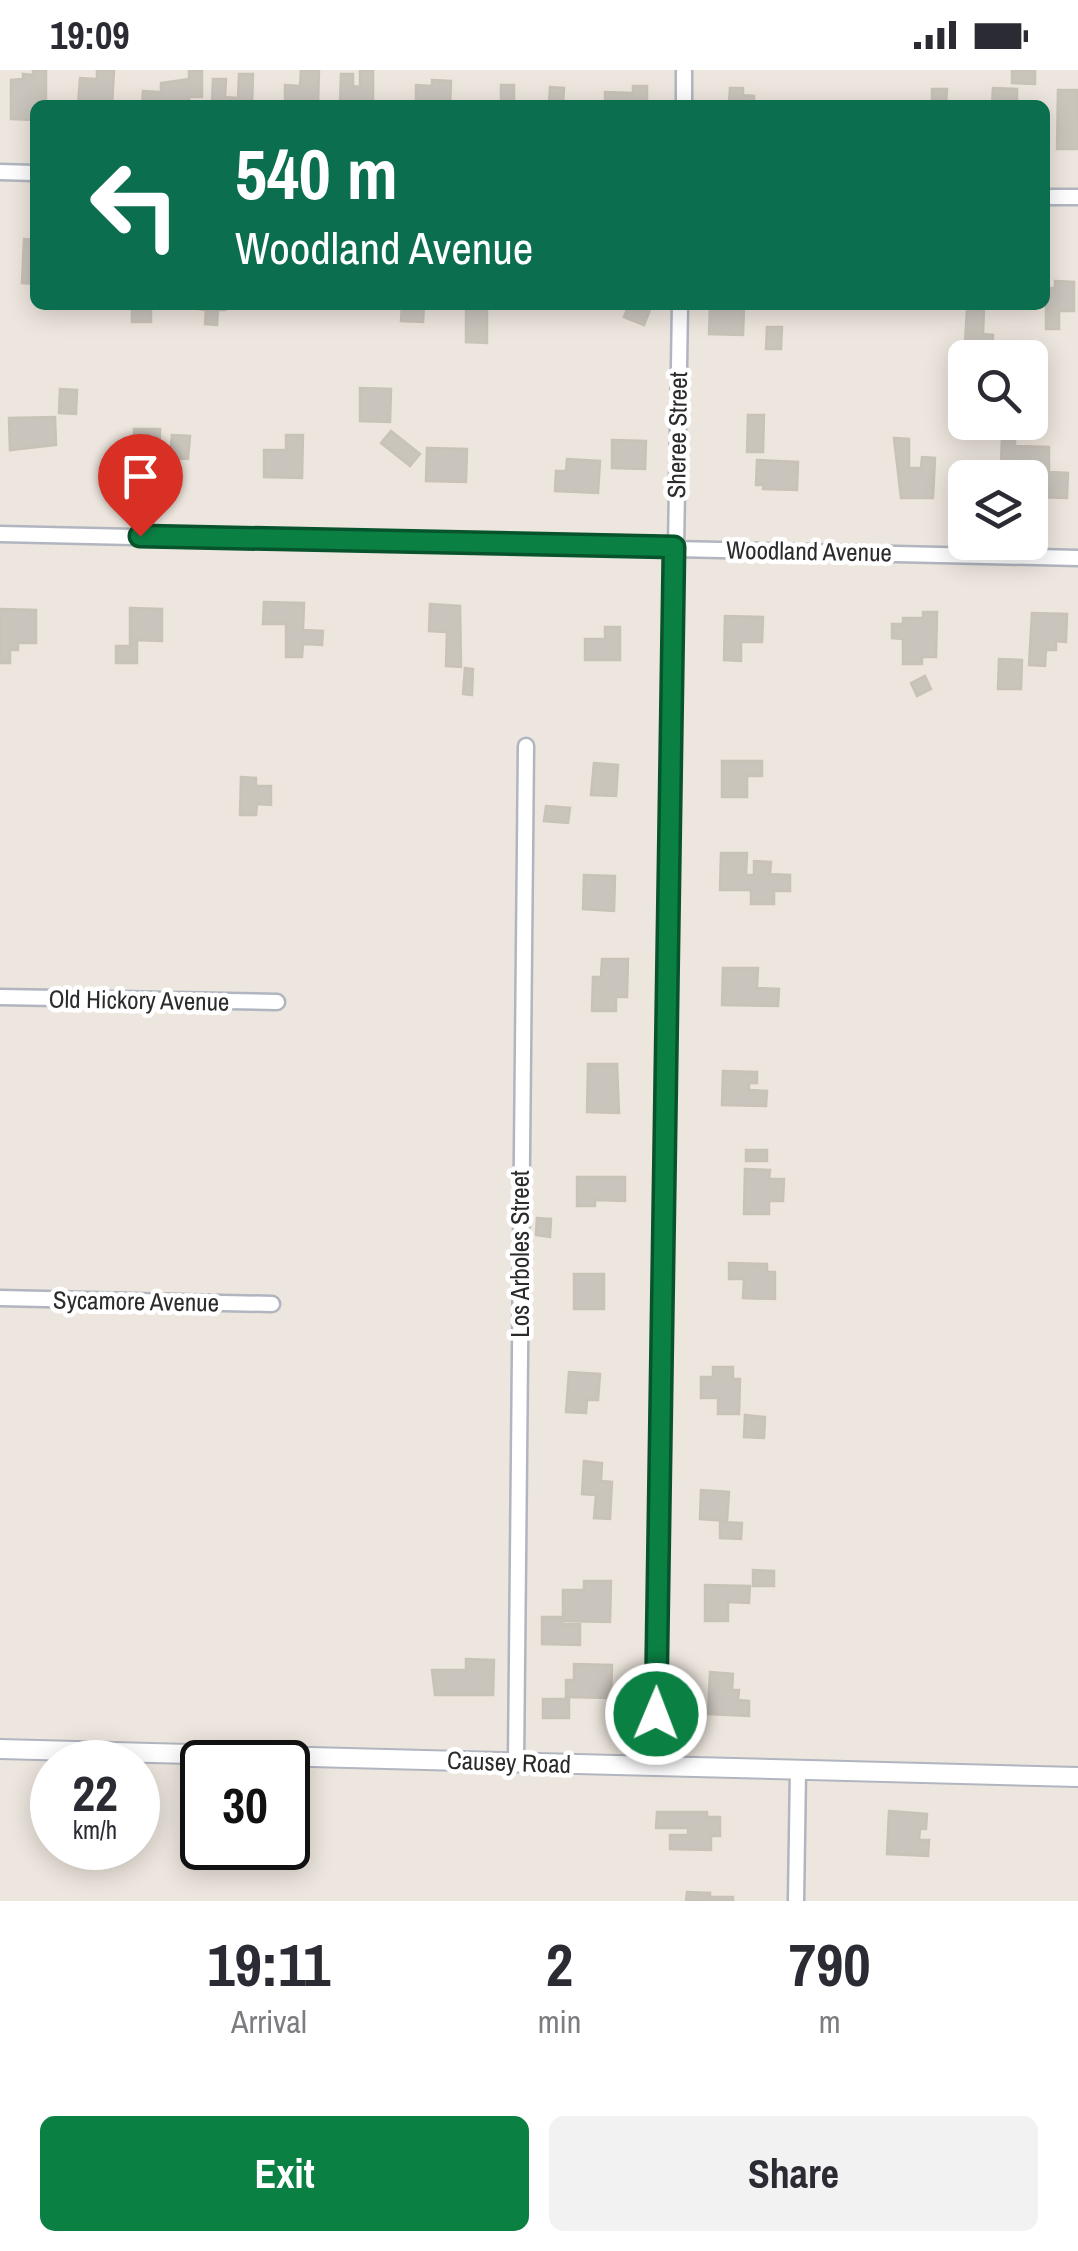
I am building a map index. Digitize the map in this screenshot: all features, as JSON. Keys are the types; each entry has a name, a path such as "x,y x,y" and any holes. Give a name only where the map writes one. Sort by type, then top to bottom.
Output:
{"street":[{"path":"684,70 684,100"},
{"path":"0,172 30,173"},
{"path":"1050,197 1078,198"},
{"name":"Sheree Street","path":"656,1766 680,310"},
{"name":"Woodland Avenue","path":"0,534 1078,558"},
{"name":"Los Arboles Street","path":"516,1762 526,746"},
{"name":"Old Hickory Avenue","path":"0,997 277,1002"},
{"name":"Sycamore Avenue","path":"0,1298 272,1304"},
{"name":"Causey Road","path":"0,1749 1078,1777"},
{"path":"796,1901 798,1770"}],"building":[{"path":"33,70 46,70 46,100 30,100 30,120 11,119 11,80 23,79 23,74 33,75"},
{"path":"97,70 114,70 112,100 78,100 80,78 97,79"},
{"path":"301,70 319,70 318,100 285,100 285,85 300,86"},
{"path":"360,70 373,70 373,100 340,100 341,74 353,74 353,86 360,87"},
{"path":"1012,70 1035,70 1035,84 1012,83"},
{"path":"189,71 202,71 202,97 142,100 143,91 161,92 161,83 189,79"},
{"path":"239,74 253,74 252,100 212,100 213,79 226,79 225,97 238,98"},
{"path":"432,80 451,81 450,100 416,100 416,85 432,86"},
{"path":"501,85 514,85 514,100 501,100"},
{"path":"633,86 647,86 647,100 605,100 605,92 633,93"},
{"path":"550,87 564,88 563,100 549,100"},
{"path":"730,88 743,88 743,95 754,96 754,100 729,100"},
{"path":"993,88 1017,89 1017,100 992,100"},
{"path":"932,89 947,89 946,100 932,100"},
{"path":"1058,90 1078,90 1078,149 1057,149"},
{"path":"24,239 30,240 30,284 22,283"},
{"path":"1055,281 1074,282 1074,311 1059,311 1059,329 1046,329 1050,288 1055,288"},
{"path":"132,310 151,310 151,322 132,322"},
{"path":"206,310 218,310 217,325 205,324"},
{"path":"402,310 424,310 423,322 401,321"},
{"path":"466,310 487,310 487,343 466,342"},
{"path":"627,310 650,310 644,325 624,317"},
{"path":"710,310 744,310 743,335 709,334"},
{"path":"967,310 984,310 983,334 993,335 993,340 965,340"},
{"path":"767,327 782,327 781,349 766,349"},
{"path":"360,388 391,389 390,422 360,421"},
{"path":"60,389 77,390 76,414 59,413"},
{"path":"748,415 764,415 763,452 747,452"},
{"path":"55,417 56,445 10,450 9,418"},
{"path":"134,429 160,429 159,464 134,464"},
{"path":"391,431 420,454 410,466 381,443"},
{"path":"172,435 190,436 188,459 170,458"},
{"path":"286,435 303,435 302,478 264,477 264,450 286,450"},
{"path":"894,438 909,439 909,468 921,468 922,457 935,458 933,498 901,498"},
{"path":"612,440 646,441 645,469 612,468"},
{"path":"1002,440 1015,440 1015,446 1049,447 1049,472 1068,473 1067,498 1048,497 1048,460 1001,460"},
{"path":"427,448 467,449 466,482 426,481"},
{"path":"567,459 600,461 598,493 555,491 556,471 566,471"},
{"path":"757,460 798,462 797,490 763,489 764,485 756,485"},
{"path":"264,602 304,603 303,630 323,631 322,645 303,644 302,657 286,657 286,624 263,624"},
{"path":"430,604 460,606 461,667 446,666 447,632 429,631"},
{"path":"130,608 162,609 162,641 137,640 137,663 116,663 116,646 130,646"},
{"path":"0,609 36,610 36,643 18,643 18,650 10,650 10,663 0,663"},
{"path":"923,612 937,612 936,657 922,657 922,664 903,664 903,639 892,638 892,624 903,624 903,618 923,618"},
{"path":"1032,613 1067,614 1066,642 1056,641 1056,650 1046,650 1045,666 1029,665"},
{"path":"725,616 763,617 762,642 741,642 741,661 724,660"},
{"path":"605,627 620,627 620,660 585,660 585,639 605,639"},
{"path":"999,659 1022,660 1021,689 998,689"},
{"path":"465,668 473,669 472,695 463,694"},
{"path":"925,676 931,689 917,696 911,683"},
{"path":"722,761 762,761 762,776 747,776 747,797 722,797"},
{"path":"594,763 618,765 616,796 591,795"},
{"path":"241,777 256,778 256,786 271,786 271,805 257,804 256,815 240,815"},
{"path":"546,806 570,808 568,823 544,821"},
{"path":"721,853 747,853 746,875 754,875 754,861 771,862 770,874 790,875 790,891 774,891 774,904 751,904 751,890 720,890"},
{"path":"584,875 615,876 614,911 583,909"},
{"path":"602,959 628,959 627,997 616,997 616,1011 592,1011 593,977 601,977"},
{"path":"723,968 758,968 757,988 779,989 778,1006 722,1005"},
{"path":"588,1064 617,1064 619,1113 587,1112"},
{"path":"723,1071 757,1072 757,1083 749,1083 749,1090 767,1091 766,1106 722,1105"},
{"path":"746,1150 767,1150 767,1161 746,1161"},
{"path":"745,1169 770,1170 769,1179 784,1179 783,1201 769,1201 769,1214 744,1214"},
{"path":"577,1177 625,1177 625,1201 595,1200 595,1206 577,1206"},
{"path":"537,1218 551,1219 550,1237 536,1235"},
{"path":"729,1263 767,1264 767,1272 775,1272 775,1299 743,1298 744,1279 729,1279"},
{"path":"574,1274 604,1274 604,1309 574,1309"},
{"path":"713,1367 733,1367 733,1379 740,1379 739,1414 718,1414 718,1398 701,1398 701,1377 713,1377"},
{"path":"569,1372 600,1374 598,1400 587,1400 586,1413 566,1412"},
{"path":"745,1415 765,1417 764,1438 744,1437"},
{"path":"584,1461 602,1463 601,1481 612,1482 610,1519 594,1518 596,1495 582,1494"},
{"path":"701,1490 729,1492 727,1521 700,1519"},
{"path":"720,1522 742,1523 741,1539 720,1538"},
{"path":"753,1570 774,1571 774,1586 753,1586"},
{"path":"584,1581 611,1581 610,1622 563,1621 563,1590 584,1590"},
{"path":"705,1585 750,1586 749,1603 728,1602 728,1621 705,1621"},
{"path":"542,1617 562,1617 562,1624 580,1624 580,1645 542,1644"},
{"path":"466,1659 494,1660 493,1695 435,1695 432,1670 466,1670"},
{"path":"574,1664 612,1665 611,1698 566,1697 566,1680 574,1680"},
{"path":"710,1672 733,1674 732,1690 739,1690 738,1700 749,1701 749,1716 708,1714"},
{"path":"543,1699 569,1699 569,1718 543,1718"},
{"path":"889,1811 927,1814 926,1829 920,1829 919,1840 929,1840 928,1856 887,1854"},
{"path":"657,1812 707,1812 707,1817 720,1817 720,1836 711,1836 711,1850 670,1849 670,1835 688,1835 688,1828 656,1828"},
{"path":"687,1892 733,1897 733,1901 686,1901"}],"route":[{"path":"140,536 674,547 656,1714"}]}
